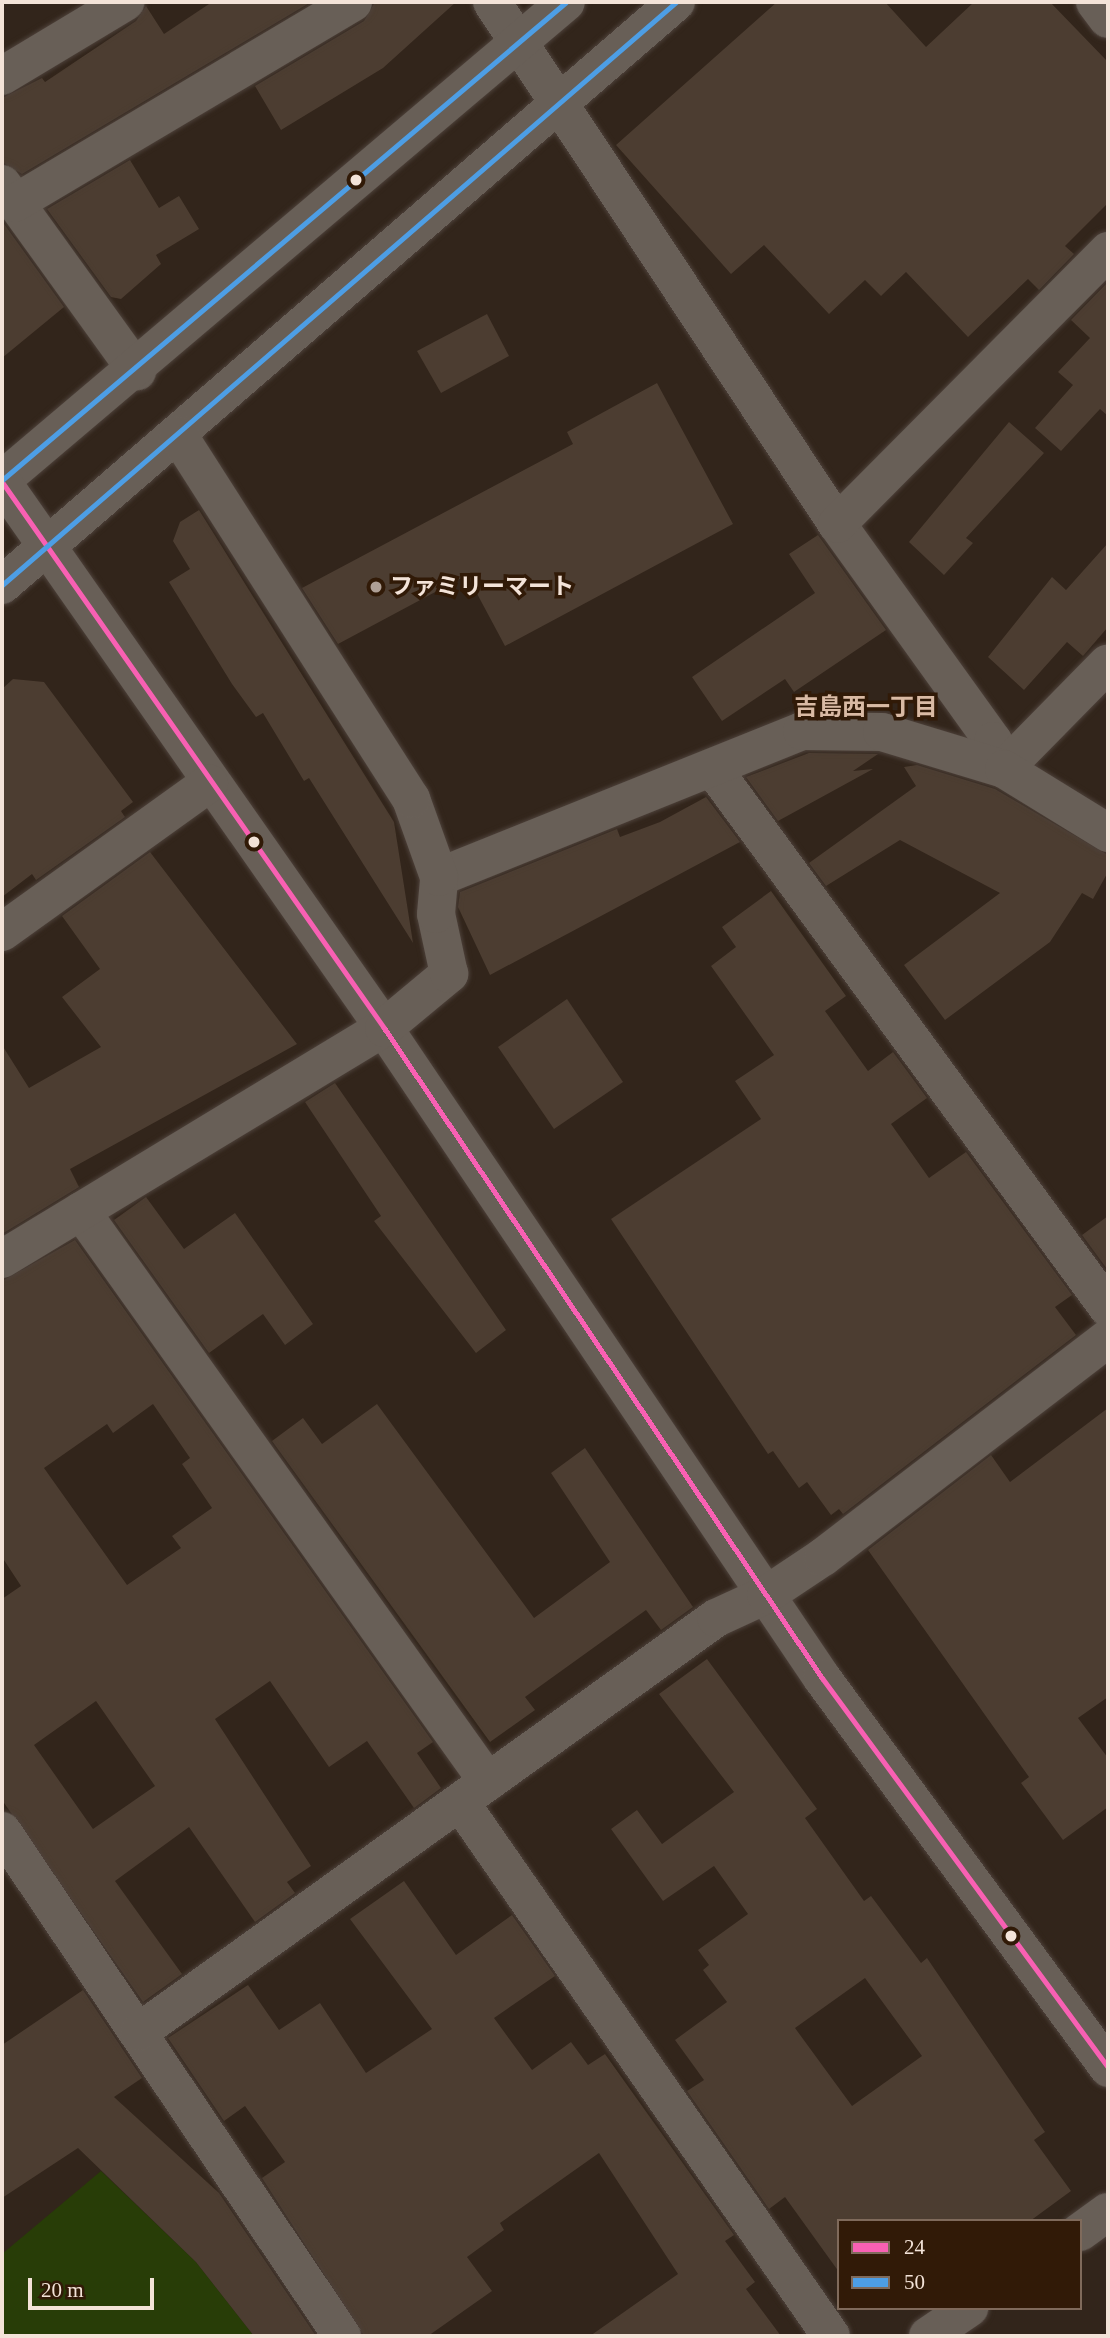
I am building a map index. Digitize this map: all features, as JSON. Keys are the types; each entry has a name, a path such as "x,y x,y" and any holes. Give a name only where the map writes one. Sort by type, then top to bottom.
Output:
{"street":[{"path":"2,76 125,2"},
{"path":"137,371 8,194 354,2"},
{"path":"492,2 559,98 837,524 993,741 1004,769"},
{"path":"566,2 137,371 2,481 209,783 384,1028 766,1595 1108,2068"},
{"path":"2,585 178,435 559,98 676,2"},
{"path":"1095,2 1108,19"},
{"path":"837,524 1108,251"},
{"path":"2,1258 384,1028 449,974 436,914 439,877 411,799 178,435"},
{"path":"1004,769 1108,663"},
{"path":"439,877 714,770 802,731 882,732 1004,769 1108,833"},
{"path":"714,770 1108,1308"},
{"path":"2,932 209,783"},
{"path":"81,1211 474,1792 831,2336"},
{"path":"139,2032 716,1618 766,1595 1108,1338"},
{"path":"2,1831 342,2336"},
{"path":"1082,2231 1108,2212"},
{"path":"928,2336 966,2310"}],"green space":[{"path":"101,2171 196,2262 254,2336 2,2336 2,2254"}],"building":[{"path":"212,2 311,2 22,174 2,162 2,98 42,78 45,82 136,21 146,6 164,34"},
{"path":"375,2 456,2 383,68 281,130 255,86 364,21"},
{"path":"777,2 885,2 926,47 974,2 1050,2 1108,62 1108,203 1065,246 1074,254 1039,290 1028,279 968,337 906,272 881,296 865,280 829,314 764,245 731,274 616,145"},
{"path":"130,160 159,208 179,196 199,229 156,255 161,264 121,299 111,297 47,209"},
{"path":"2,221 64,307 2,358"},
{"path":"1106,284 1108,416 1100,409 1061,451 1035,428 1073,385 1058,372 1090,338 1071,320"},
{"path":"487,314 509,356 441,393 417,351"},
{"path":"657,383 733,524 505,646 467,575 338,644 302,588 573,444 567,432"},
{"path":"1009,422 1044,453 966,538 973,543 944,575 909,542"},
{"path":"199,510 394,822 413,943 309,778 304,781 263,713 256,717 232,684 169,582 190,569 173,541 180,522"},
{"path":"818,535 886,630 794,692 785,679 722,721 692,677 815,593 789,554"},
{"path":"1108,543 1108,627 1083,656 1067,642 1024,690 988,657 1052,577 1066,590"},
{"path":"13,679 44,682 133,802 121,811 125,817 36,880 32,874 2,897 2,689"},
{"path":"809,753 878,754 853,771 873,769 778,821 746,777"},
{"path":"917,765 995,789 1108,855 1108,872 1093,899 1082,893 1050,942 945,1020 904,965 1000,893 900,840 826,886 809,863 916,786 904,767"},
{"path":"706,797 740,842 490,975 458,907 460,892 617,829 620,837 660,822"},
{"path":"150,852 297,1044 70,1169 79,1187 2,1234 2,1045 29,1088 101,1047 62,997 100,969 62,916"},
{"path":"771,891 846,996 825,1011 868,1071 893,1052 927,1098 891,1124 929,1178 966,1152 1072,1295 1055,1307 1076,1335 843,1514 839,1509 831,1515 807,1482 799,1488 773,1451 768,1454 611,1219 761,1119 735,1081 774,1055 711,966 736,947 722,927"},
{"path":"567,999 623,1082 554,1129 498,1047"},
{"path":"335,1083 506,1330 476,1353 374,1221 381,1216 305,1102"},
{"path":"146,1197 184,1249 235,1213 313,1324 285,1345 263,1314 209,1353 114,1220"},
{"path":"1108,1216 1108,1268 1107,1269 1082,1235"},
{"path":"75,1240 433,1742 417,1753 441,1788 414,1808 367,1741 329,1767 270,1681 215,1719 311,1866 287,1882 295,1893 255,1922 189,1827 115,1881 182,1974 143,2002 2,1800 2,1599 21,1586 2,1557 2,1281","holes":["153,1404 190,1458 182,1464 212,1508 172,1536 181,1548 127,1585 44,1468 107,1424 113,1433","96,1701 155,1786 93,1829 34,1745"]},
{"path":"377,1404 534,1618 610,1562 551,1473 585,1448 693,1607 661,1630 646,1610 525,1697 535,1710 490,1742 272,1441 303,1418 322,1444"},
{"path":"1108,1408 1108,1697 1078,1718 1108,1758 1108,1807 1063,1840 1021,1783 1029,1777 868,1550 991,1455 1010,1482"},
{"path":"707,1659 817,1809 805,1818 864,1901 871,1896 921,1963 927,1958 1045,2132 1034,2140 1071,2191 1033,2219 837,2219 837,2269 785,2197 769,2209 687,2091 704,2080 675,2040 727,2002 703,1970 709,1965 698,1950 748,1914 714,1866 663,1901 611,1829 637,1810 662,1844 734,1792 659,1694","holes":["865,1978 922,2056 852,2106 795,2028"]},
{"path":"404,1881 456,1955 512,1915 555,1976 494,2018 532,2070 571,2042 588,2065 605,2054 734,2235 725,2241 755,2282 746,2289 781,2336 590,2336 678,2274 599,2153 500,2223 504,2230 467,2257 492,2291 428,2336 364,2336 262,2178 285,2162 245,2106 224,2121 168,2038 248,1985 279,2030 320,2003 366,2073 432,2029 350,1919"},
{"path":"83,1990 142,2078 114,2097 219,2193 316,2336 254,2336 196,2262 78,2148 2,2198 2,2045"}],"transit line":[{"name":"50","path":"2,480 566,2"},
{"name":"50","path":"2,585 676,2"},
{"name":"24","path":"2,482 384,1028 822,1678 1108,2068"}],"place":[{"name":"ファミリーマート","path":"376,587"}],"district":[{"name":"吉島西一丁目","path":"866,708"}]}
